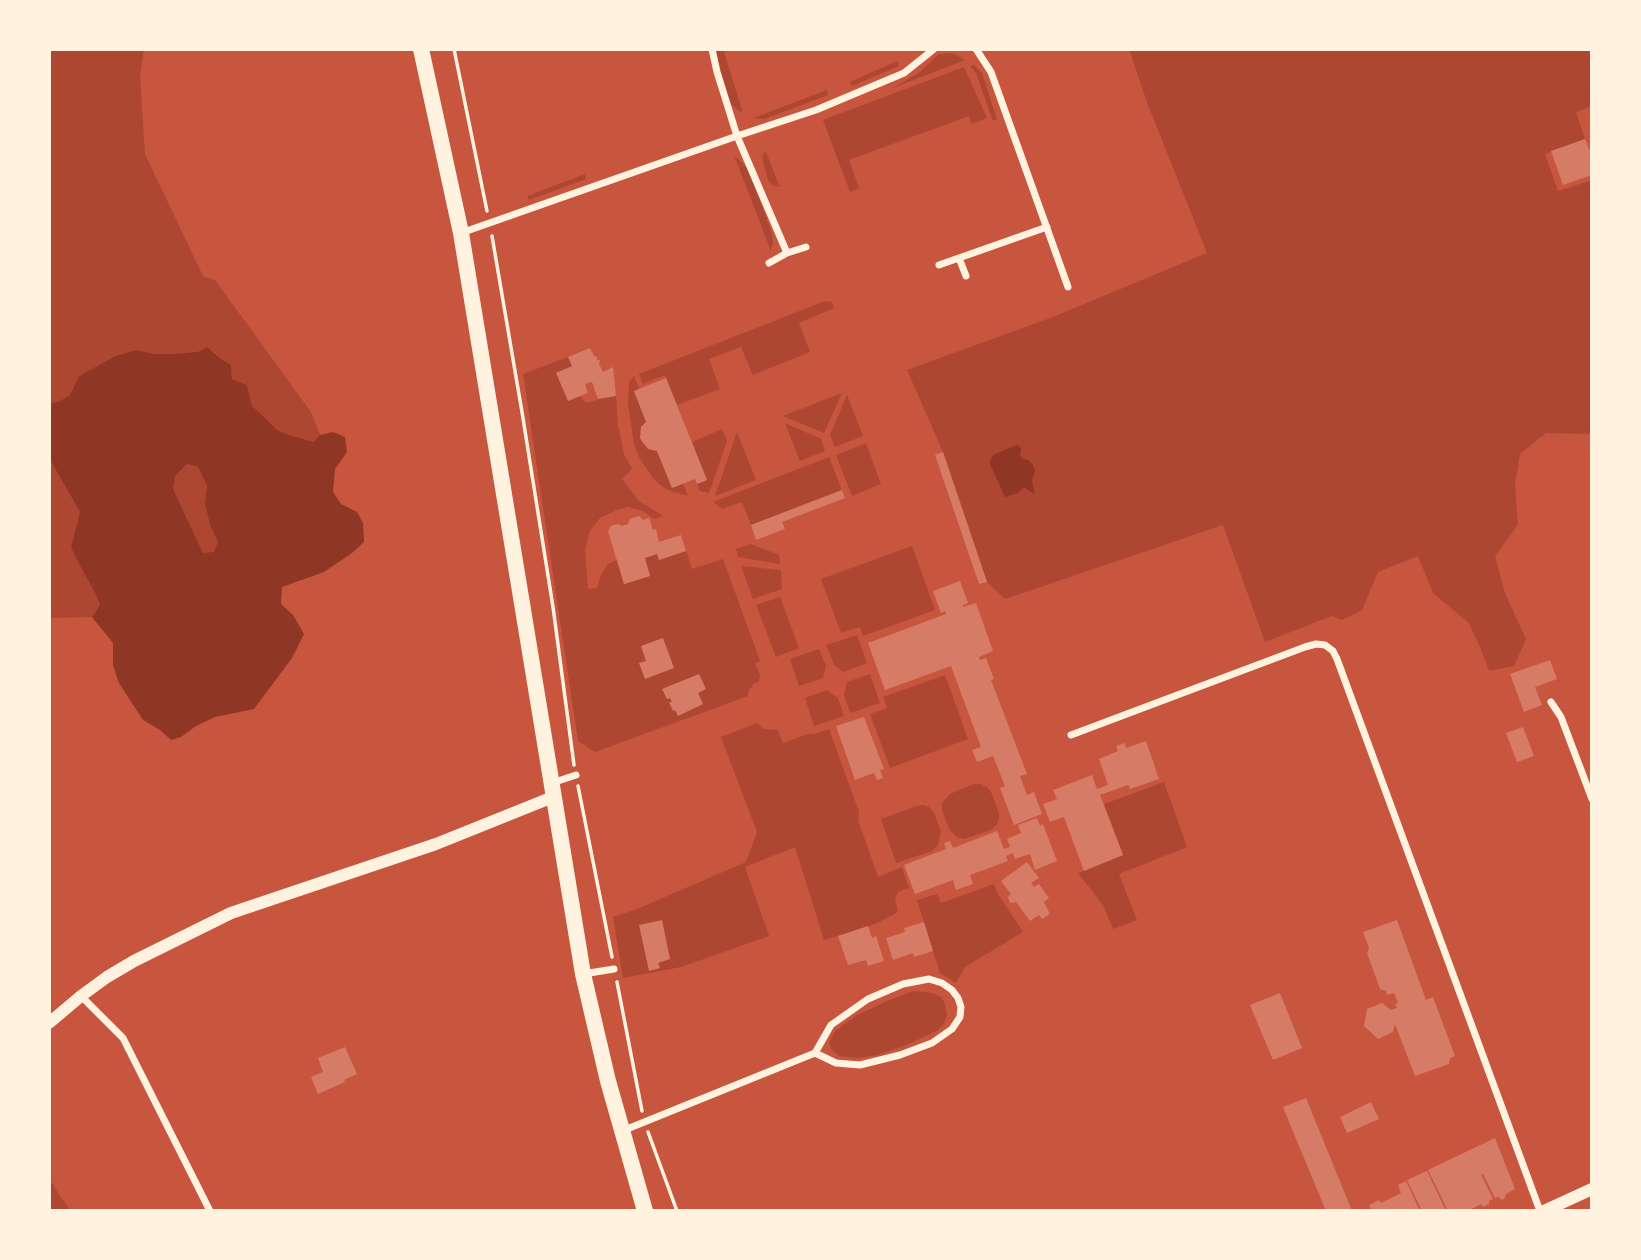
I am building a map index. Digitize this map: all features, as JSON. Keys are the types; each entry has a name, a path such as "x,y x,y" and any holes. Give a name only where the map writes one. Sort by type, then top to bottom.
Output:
{"main road":[{"path":"421,49 461,233 583,974 645,1211"}],"street":[{"path":"712,49 737,136 788,253"},
{"path":"461,233 816,110 904,73 934,49"},
{"path":"976,49 992,72 1068,287"},
{"path":"939,265 1047,227"},
{"path":"769,263 806,247"},
{"path":"959,258 966,276"},
{"path":"1071,735 1306,647 1325,645 1333,651 1542,1211 1592,1189"},
{"path":"1550,702 1561,717 1592,799"},
{"path":"49,1023 107,977 231,913 436,844 553,790 576,775"},
{"path":"583,974 614,969"},
{"path":"622,1131 815,1053 831,1025 868,999 903,984 929,979 953,990 958,998 960,1017 953,1029 932,1043 900,1055 860,1065 836,1063 815,1053"},
{"path":"81,996 123,1038 210,1211"}],"path":[{"path":"454,49 490,224 522,412 576,775 645,1123 677,1211"}],"shaded area":[{"path":"49,49 144,49 140,75 145,154 203,276 215,280 311,412 320,435 314,442 279,430 263,416 252,406 247,385 232,379 231,365 214,352 155,354 136,350 79,376 70,395 49,404"},
{"path":"715,49 723,49 743,113 730,102"},
{"path":"1129,49 1592,49 1592,106 1576,112 1585,139 1545,154 1558,191 1592,180 1592,434 1546,433 1520,454 1515,485 1518,525 1495,556 1505,593 1526,639 1514,666 1489,671 1468,622 1433,593 1418,556 1378,572 1362,610 1342,620 1332,616 1265,642 1223,525 1005,599 987,582 943,452 907,370 1053,317 1207,253 1148,105"},
{"path":"953,53 965,60 893,88 920,72 939,54"},
{"path":"897,61 899,66 852,86 850,82"},
{"path":"974,65 982,73 997,119 993,121 976,73 970,66"},
{"path":"964,67 987,118 972,124 969,116 849,160 859,188 850,192 823,120"},
{"path":"827,90 828,95 765,119 753,118"},
{"path":"765,150 780,187 773,186 768,180 762,158"},
{"path":"734,155 748,169 772,233 771,251"},
{"path":"585,174 586,179 529,200 527,196"},
{"path":"825,301 832,302 834,308 799,323 810,352 753,375 741,347 709,359 720,389 677,405 665,375 643,384 639,374"},
{"path":"207,347 231,365 232,379 247,385 252,406 278,430 314,442 320,435 333,432 345,437 347,452 335,469 333,492 341,504 357,512 363,523 364,542 324,572 282,587 281,604 293,615 304,634 292,658 254,709 215,717 171,740 143,720 119,683 113,665 113,643 92,617 100,605 71,547 80,512 49,458 49,404 70,395 79,376 116,356 136,350 155,354 198,352","holes":["187,464 198,467 207,486 205,504 218,542 214,552 203,553 173,489 175,476"]},
{"path":"568,357 572,366 568,401 580,396 586,403 616,396 624,454 632,469 622,479 639,501 663,516 654,519 643,511 628,507 600,518 590,531 585,549 588,589 597,588 608,564 617,560 625,584 650,576 645,558 657,554 660,560 686,551 692,569 723,559 760,661 755,664 760,675 759,681 749,690 748,696 595,752 578,741 523,374"},
{"path":"634,376 639,389 634,391 646,422 641,427 641,441 648,449 657,451 672,488 683,484 688,496 660,485 639,457 634,444 628,404 629,382"},
{"path":"842,393 824,433 783,416"},
{"path":"847,395 863,436 835,447 830,435"},
{"path":"785,423 821,439 825,451 800,461"},
{"path":"722,429 727,441 709,493 700,491 697,484 707,480 692,442"},
{"path":"737,432 756,480 715,496"},
{"path":"866,443 881,484 852,496 836,455"},
{"path":"1017,445 1021,448 1022,458 1030,461 1034,467 1032,480 1035,495 1024,487 1018,493 1005,497 989,462 993,455"},
{"path":"829,457 842,490 751,525 742,502 722,509 713,502"},
{"path":"49,458 80,512 71,547 100,605 92,617 49,618"},
{"path":"187,464 198,467 207,486 205,504 218,542 214,552 203,554 173,489 175,476"},
{"path":"751,544 779,555 780,564 738,557 736,549"},
{"path":"912,546 935,610 863,636 860,627 841,633 821,579"},
{"path":"741,566 781,570 782,589 753,599"},
{"path":"780,597 799,648 776,657 756,605"},
{"path":"857,635 867,663 843,672 834,665 826,645"},
{"path":"819,649 826,666 823,678 799,686 790,659"},
{"path":"870,674 880,703 850,713 844,695 847,682"},
{"path":"945,675 968,739 890,768 870,714 887,708 883,697"},
{"path":"827,690 838,698 844,716 814,726 805,698"},
{"path":"757,723 764,729 778,730 783,743 829,729 859,812 858,820 878,877 902,867 909,888 898,892 895,899 898,910 873,925 824,940 795,847 745,867 769,936 681,967 623,978 613,917 746,862 757,832 721,737"},
{"path":"1164,782 1187,847 1119,874 1137,920 1113,929 1103,905 1078,873 1123,855 1104,804"},
{"path":"973,784 981,784 991,792 999,819 991,830 964,839 958,838 949,829 942,803 950,794"},
{"path":"923,805 934,813 941,832 938,845 932,851 896,863 881,819"},
{"path":"994,884 1023,932 965,967 956,983 940,973 917,900 937,894 941,903"},
{"path":"913,991 933,993 941,997 947,1014 944,1024 938,1030 878,1055 858,1058 839,1056 831,1049 829,1042 835,1031 857,1015"},
{"path":"49,1179 60,1196 71,1211 49,1211"}],"building":[{"path":"1585,139 1590,151 1592,150 1592,175 1563,185 1551,151"},
{"path":"590,348 597,360 600,360 603,372 613,367 616,396 598,399 592,382 585,384 588,393 568,401 556,373 572,366 568,357"},
{"path":"666,378 707,480 697,484 695,479 672,488 657,451 648,449 640,438 641,427 646,422 634,391"},
{"path":"943,452 987,582 979,584 935,455"},
{"path":"842,490 845,498 782,522 785,529 756,540 751,525"},
{"path":"639,516 643,520 649,518 653,530 656,529 659,542 681,535 686,551 659,560 657,554 645,558 650,576 624,584 608,531 611,526 628,524 630,519"},
{"path":"960,581 968,603 963,607 976,603 993,651 979,657 980,660 986,658 994,679 991,680 1027,774 1020,776 1027,795 1034,792 1042,814 1014,825 1000,788 1005,786 993,756 977,762 972,750 981,747 951,666 885,690 868,643 946,614 945,611 941,613 933,591"},
{"path":"663,638 674,668 645,679 639,663 646,661 641,646"},
{"path":"1550,660 1557,679 1535,687 1542,705 1524,712 1510,674"},
{"path":"699,674 706,689 698,693 703,704 678,716 669,702 672,702 670,698 667,699 662,689"},
{"path":"864,717 884,769 880,770 883,778 877,780 874,773 855,780 836,726"},
{"path":"1523,727 1534,756 1517,762 1506,733"},
{"path":"1146,741 1159,779 1130,789 1128,785 1100,795 1123,855 1084,871 1064,817 1050,822 1043,804 1057,799 1053,790 1092,775 1097,789 1108,785 1099,759 1118,751 1116,746 1125,743 1126,748"},
{"path":"1037,818 1040,826 1043,824 1057,861 1035,870 1030,854 1015,859 1013,853 1006,856 1008,861 970,875 973,884 956,890 953,880 915,894 904,865 946,849 944,843 950,841 953,848 997,831 1004,849 1010,847 1007,839 1021,833 1018,825"},
{"path":"1027,862 1039,878 1031,883 1034,887 1039,884 1049,898 1044,902 1050,914 1042,919 1039,915 1030,921 1016,902 1010,903 1008,897 1011,894 1001,881"},
{"path":"662,920 670,959 658,963 660,968 649,971 639,925"},
{"path":"1397,920 1426,1000 1433,997 1455,1056 1450,1058 1449,1064 1415,1076 1395,1024 1393,1032 1378,1039 1364,1026 1367,1009 1382,1003 1391,1010 1397,1008 1395,1004 1398,1003 1394,993 1387,995 1386,991 1380,989 1367,953 1369,948 1363,932"},
{"path":"924,922 933,951 914,957 913,953 893,960 886,938 905,932 904,928"},
{"path":"868,926 872,938 876,936 884,961 868,966 866,960 848,965 838,936"},
{"path":"1280,993 1302,1048 1273,1060 1250,1005"},
{"path":"345,1047 357,1074 318,1094 311,1077 323,1072 318,1058"},
{"path":"1306,1098 1352,1211 1326,1211 1283,1107"},
{"path":"1371,1102 1379,1119 1347,1133 1340,1117"},
{"path":"1495,1138 1515,1189 1502,1200 1495,1198 1481,1174 1493,1199 1489,1204 1483,1207 1481,1204 1468,1211 1448,1211 1428,1170"},
{"path":"1427,1171 1446,1211 1422,1211 1407,1180"},
{"path":"1406,1181 1420,1211 1372,1211 1369,1205 1379,1200 1381,1203 1401,1193 1398,1185"}]}
